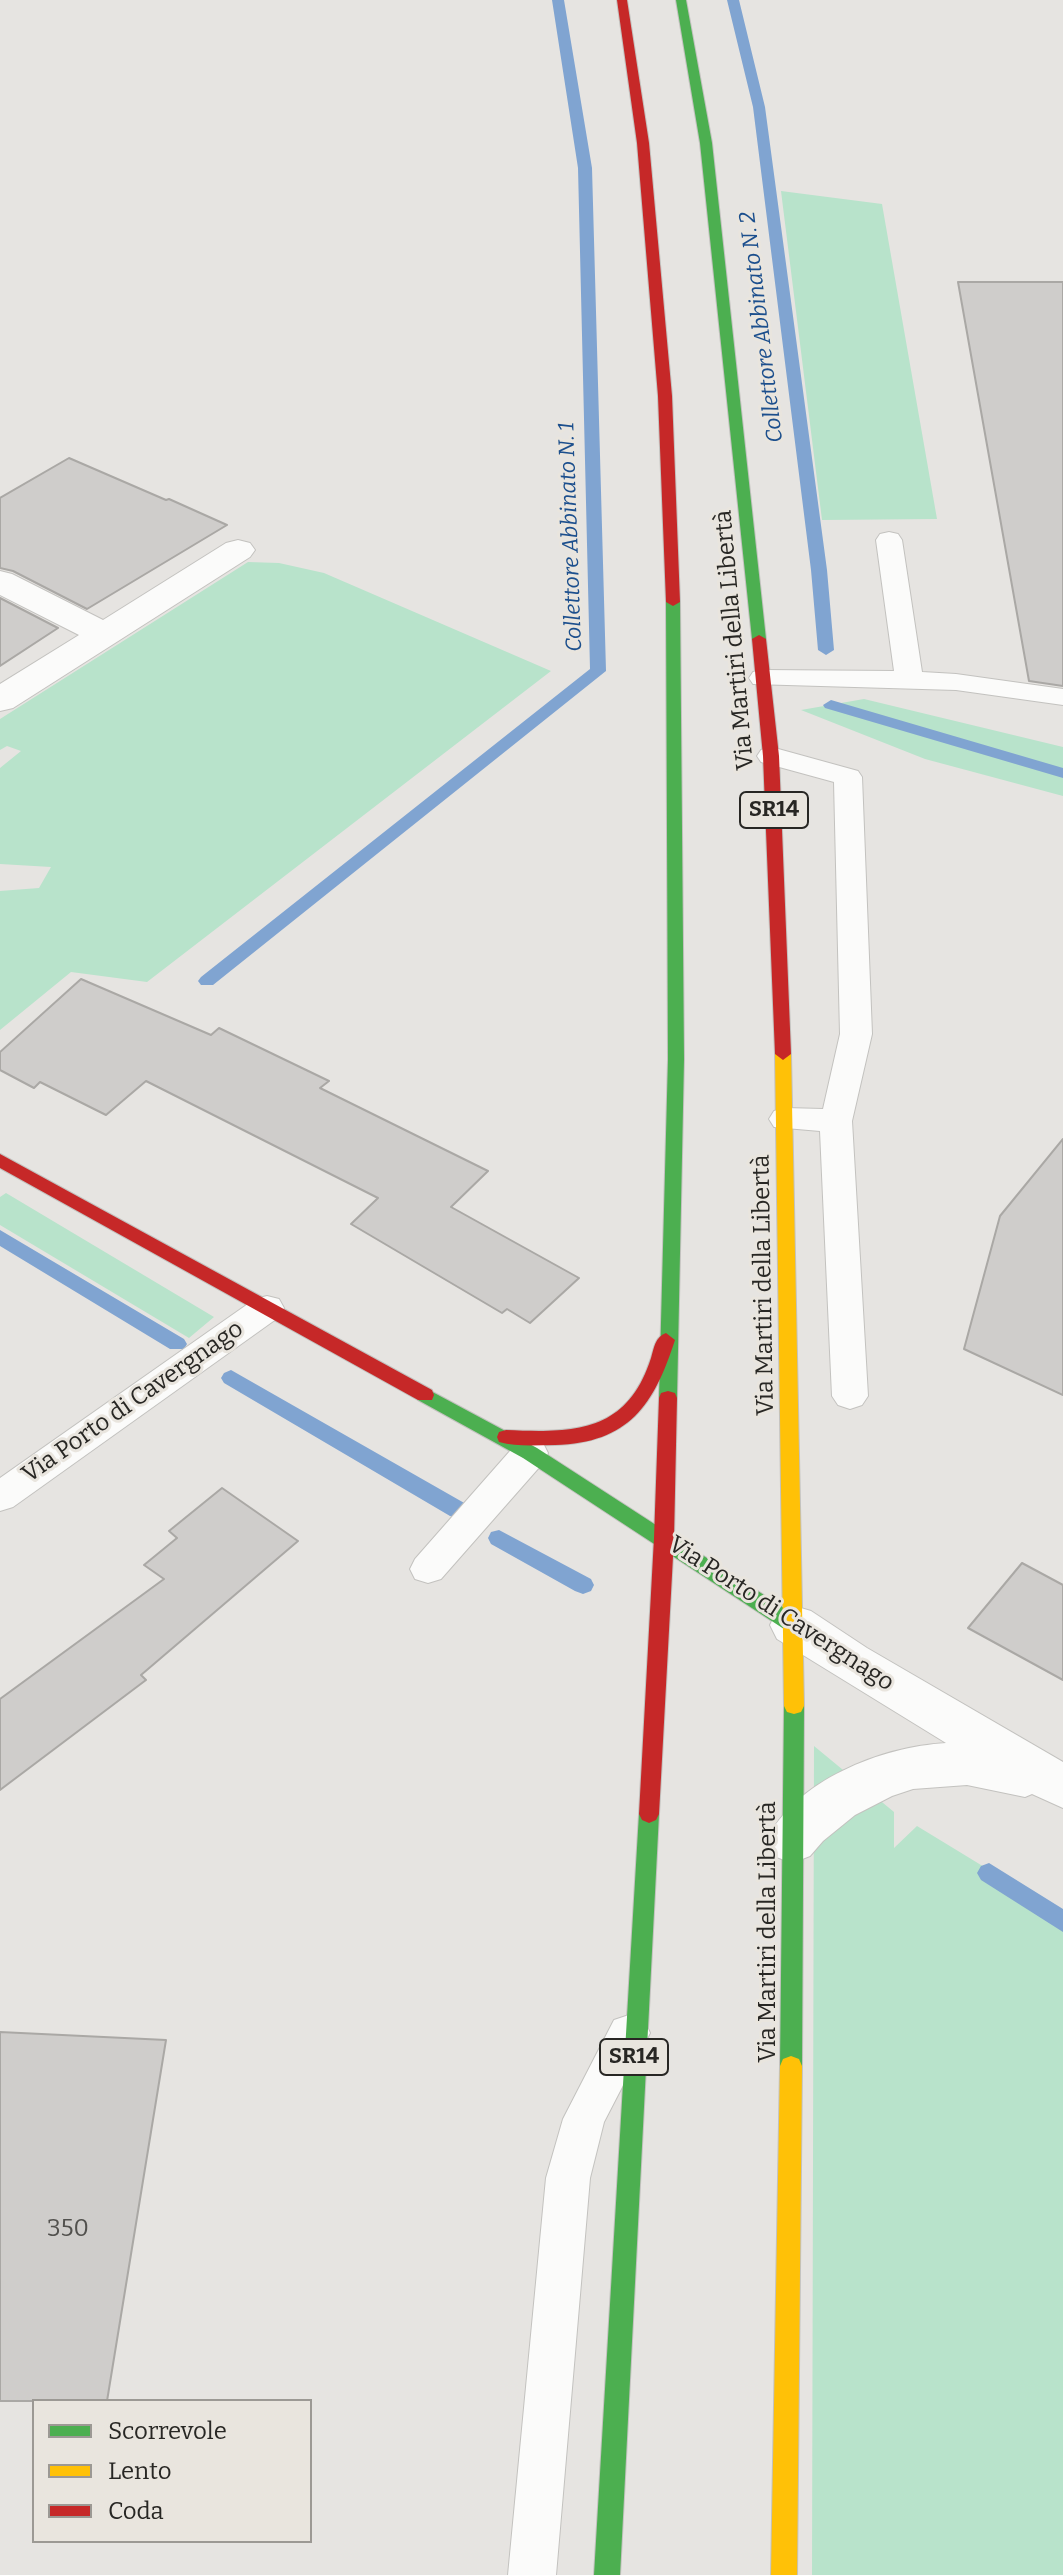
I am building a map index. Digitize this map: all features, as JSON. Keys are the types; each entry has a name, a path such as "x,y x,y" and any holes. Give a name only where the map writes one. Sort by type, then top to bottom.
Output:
{"main road":[{"name":"SR14","path":"607,2575 664,1538 676,1059 675,641 662,364 643,143 622,0"},
{"name":"Via Martiri della Libertà","path":"681,0 706,143 771,756 785,1119 794,1625 790,2322 784,2575"},
{"name":"Via Porto di Cavergnago","path":"0,1160 516,1445 794,1625"},
{"name":"Via Porto di Cavergnago","path":"516,1445 566,1440 613,1427 634,1410 661,1370 670,1318"}],"street":[{"path":"0,700 238,550"},
{"path":"0,581 104,634"},
{"name":"Via Porto di Cavergnago","path":"794,1625 850,1662 1063,1788"},
{"name":"Via Porto di Cavergnago","path":"792,1841 803,1825 849,1795 881,1778 933,1765 1001,1768 1063,1788"}],"lane":[{"path":"889,540 909,680"},
{"path":"763,678 909,680 1063,697"},
{"path":"771,756 848,777 856,1034 836,1121 850,1396"},
{"path":"785,1119 836,1121"},
{"name":"Via Porto di Cavergnago","path":"0,1497 267,1308"},
{"path":"428,1569 516,1445"},
{"path":"532,2575 568,2178 584,2119 636,2018"}],"green space":[{"path":"781,191 882,204 937,519 822,520"},
{"path":"248,562 279,563 324,573 551,671 147,982 71,972 0,1030 0,891 39,888 51,867 0,864 0,768 21,751 7,746 0,750 0,719"},
{"path":"864,699 1063,747 1063,796 925,759 801,710"},
{"path":"6,1193 214,1317 189,1338 0,1225 0,1197"},
{"path":"814,1746 894,1812 894,1848 917,1826 1063,1915 1063,2575 812,2575"}],"building":[{"path":"958,282 1063,282 1063,686 1029,681"},
{"path":"69,458 227,525 87,609 13,571 0,568 0,498"},
{"path":"0,598 58,628 0,666"},
{"path":"81,979 211,1035 219,1028 329,1081 320,1088 488,1171 451,1207 579,1278 530,1323 507,1309 502,1313 351,1224 378,1198 146,1081 106,1115 40,1082 34,1088 0,1070 0,1052"},
{"path":"1063,1139 1063,1395 964,1349 1000,1216"},
{"path":"222,1488 298,1541 141,1675 146,1680 0,1790 0,1699 164,1579 144,1565 177,1538 169,1531"},
{"path":"1022,1563 1063,1585 1063,1680 968,1628"},
{"path":"0,2032 166,2040 107,2399 0,2401"}],"waterway":[{"name":"Collettore Abbinato N. 1","path":"207,981 598,671 585,168 558,0"},
{"name":"Collettore Abbinato N. 2","path":"733,0 759,107 819,570 826,650"},
{"name":"Collettore Abbinato N. 2","path":"831,705 1063,773"},
{"path":"0,1237 177,1344"},
{"path":"231,1378 458,1510"},
{"path":"499,1538 583,1585"},
{"path":"989,1873 1063,1922"}],"traffic: fast":[{"path":"681,0 706,143 759,639"},
{"path":"668,1398 676,1059 673,602"},
{"path":"425,1395 530,1453 794,1625"},
{"path":"791,2066 794,1706"},
{"path":"607,2575 649,1814"}],"traffic: slow":[{"path":"783,1054 794,1706"},
{"path":"784,2575 791,2066"}],"traffic: jam":[{"path":"622,0 643,143 665,396 673,602"},
{"path":"759,639 771,756 783,1054"},
{"path":"0,1160 425,1395"},
{"path":"506,1437 565,1438 610,1426 628,1414 643,1396 656,1371 666,1340"},
{"path":"649,1814 668,1398"}]}
